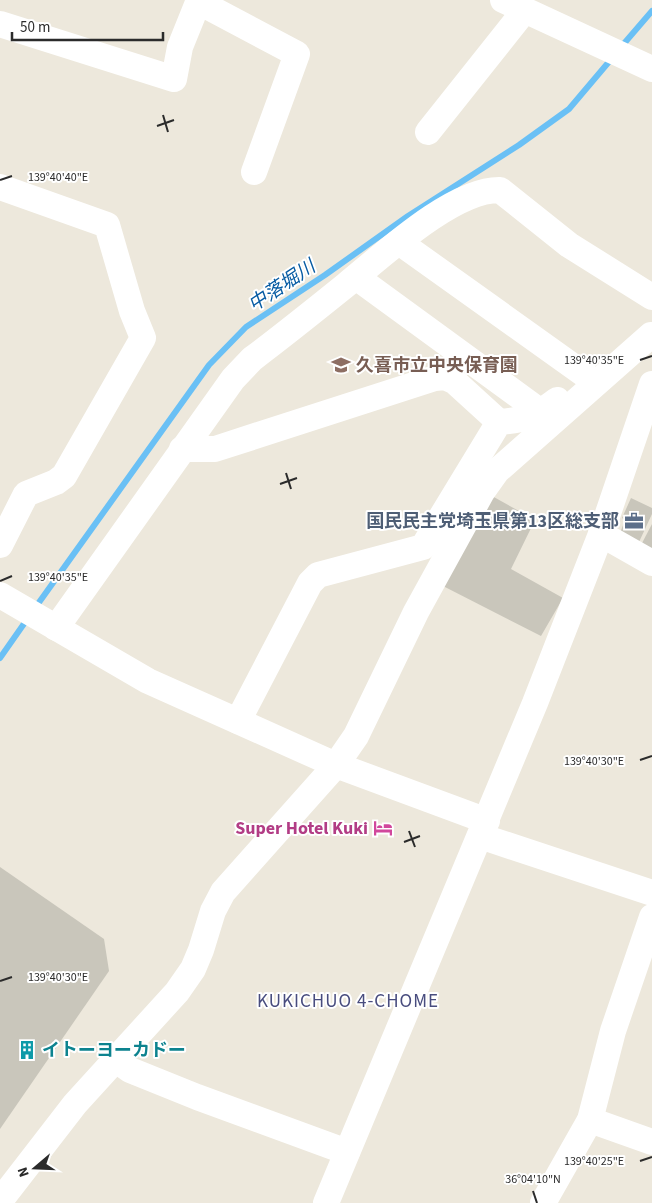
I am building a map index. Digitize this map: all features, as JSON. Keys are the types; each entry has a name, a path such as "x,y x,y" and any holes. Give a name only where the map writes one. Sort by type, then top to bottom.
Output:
{"street":[{"path":"0,24 174,79 180,47 199,1 297,54 254,172"},
{"path":"428,132 513,4 652,69"},
{"path":"0,187 107,225 132,311 143,338 64,476 56,482 26,494 0,545"},
{"path":"50,624 233,379 252,358 399,242 450,206 490,190 500,190 569,245 652,297"},
{"path":"399,242 588,377"},
{"path":"356,277 524,423"},
{"path":"238,721 310,583 318,575 423,547 524,423 588,377 636,335 652,336"},
{"path":"0,1201 76,1104 182,986 193,968 208,932 213,911 223,892 336,765 356,736 416,612 482,492 497,471 524,423 652,336"},
{"path":"182,449 214,449 435,378 445,377 524,423"},
{"path":"326,1203 483,828 601,534 652,384"},
{"path":"601,534 652,563"},
{"path":"10,600 148,681 483,828 652,893"},
{"path":"543,1203 590,1120 613,1032 652,917"},
{"path":"116,1060 130,1070 197,1098 347,1152"},
{"path":"590,1120 652,1142"}],"building":[{"path":"492,496 535,520 511,569 563,598 541,636 443,586"},
{"path":"631,498 652,508 652,514 639,542 620,533 625,520 622,518"},
{"path":"652,524 652,550 641,545"},
{"name":"イトーヨーカドー","path":"0,867 104,939 109,971 0,1129"}],"waterway":[{"name":"中落堀川","path":"621,47 652,11"},
{"name":"中落堀川","path":"35,608 209,365 246,327 325,275 408,216 519,145 569,109 613,57"},
{"name":"中落堀川","path":"0,658 28,618"}],"place":[{"name":"久喜市立中央保育園","path":"341,365"},
{"name":"国民民主党埼玉県第13区総支部","path":"634,521"},
{"name":"Super Hotel Kuki","path":"383,828"},
{"name":"イトーヨーカドー","path":"27,1050"}],"district":[{"name":"KUKICHUO 4-CHOME","path":"348,1000"}]}
